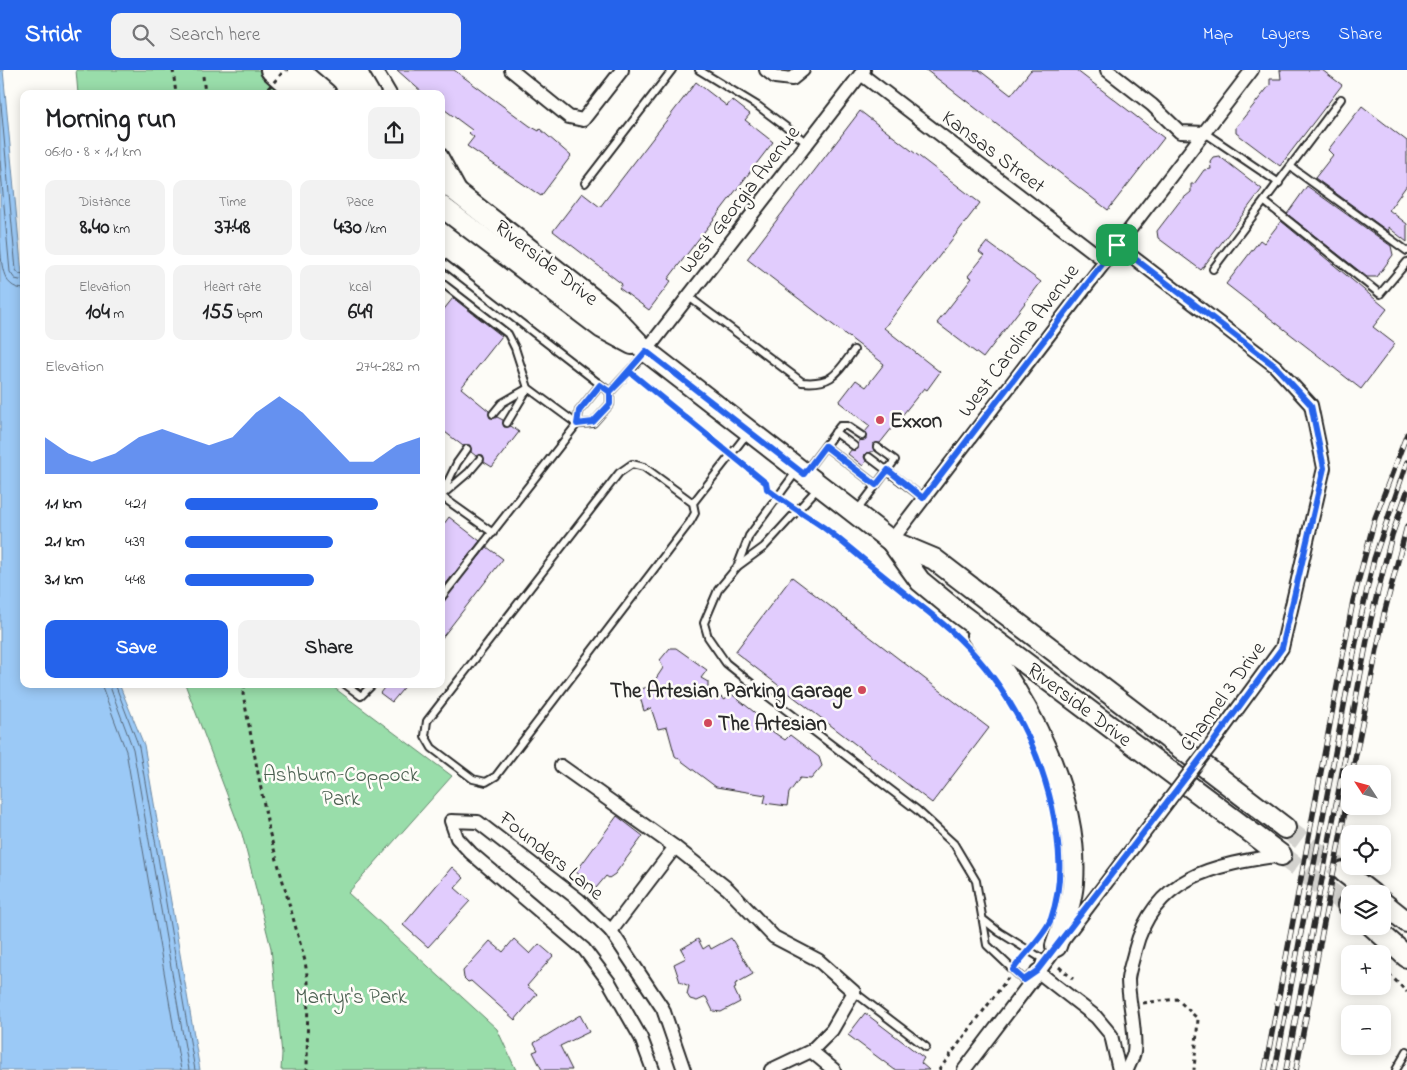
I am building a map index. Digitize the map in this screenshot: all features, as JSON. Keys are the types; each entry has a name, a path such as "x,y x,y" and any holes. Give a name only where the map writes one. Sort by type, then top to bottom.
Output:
{"main road":[{"path":"271,70 294,90"},
{"path":"298,70 321,90"},
{"name":"Riverside Drive","path":"445,183 608,311 646,351 891,541 934,559 1285,828"},
{"name":"Riverside Drive","path":"445,209 602,328 646,351"},
{"name":"Riverside Drive","path":"891,541 920,581 960,614 1281,855"},
{"path":"960,614 1004,669 1035,725 1056,779 1066,813 1073,855 1073,883 1070,904 1056,946"},
{"path":"1348,875 1361,885"},
{"path":"1391,909 1407,922"},
{"path":"1382,935 1407,957"}],"street":[{"path":"376,70 388,90"},
{"path":"511,70 569,117 583,120 622,70"},
{"path":"766,70 775,77 792,79 803,70"},
{"path":"1107,70 1152,105 1180,132 1205,133"},
{"name":"West Carolina Avenue","path":"891,541 1104,260 1205,133 1252,70"},
{"name":"West Georgia Avenue","path":"646,351 862,72"},
{"name":"Kansas Street","path":"862,72 1104,260"},
{"path":"445,162 465,198"},
{"name":"Channel 3 Drive","path":"964,1070 1037,971 1214,741 1282,648 1324,468 1311,405 1275,366 1117,245"},
{"path":"561,766 674,847 728,889 774,937 818,960 854,992 832,1030 810,1051 772,1070"},
{"name":"Founders Lane","path":"653,1070 640,1038 613,990 584,949 471,853 457,838 451,821 478,822 579,900 611,931 663,1009 684,1070"},
{"path":"611,931 674,847"},
{"path":"1127,1070 1134,1051 1128,978 1145,920 1154,906 1189,877 1226,866 1281,855"},
{"path":"1037,971 1096,1017 1112,1036 1119,1070"},
{"path":"810,1051 834,1070"}],"lane":[{"path":"585,183 672,70"},
{"path":"699,70 758,106 807,143"},
{"path":"1213,269 1341,100"},
{"path":"1205,133 1279,183"},
{"path":"1291,167 1407,251"},
{"path":"1265,202 1380,294 1407,262"},
{"path":"445,264 610,392"},
{"path":"445,285 508,334 516,348 528,388 577,424 593,422 610,404 610,392 630,372 646,351"},
{"path":"689,297 802,382 818,384 833,378 854,350"},
{"path":"445,593 577,424 579,411 600,385"},
{"path":"493,414 502,403 528,388"},
{"path":"507,423 528,388"},
{"path":"751,683 726,663 708,636 704,623 718,590 737,567 764,547 796,512 808,476 825,446 840,426 847,426 862,436"},
{"path":"693,503 644,467 632,464 619,473 427,721 425,736 432,748 473,779 486,782 496,776 690,522 695,513 693,503 750,431"},
{"path":"835,432 854,446"},
{"path":"825,446 876,485"},
{"path":"855,513 895,460 877,447"},
{"path":"445,488 457,463 467,449"},
{"path":"869,458 888,470 923,498"},
{"path":"445,493 469,472 480,459"},
{"path":"737,567 749,536 778,498 808,476"},
{"path":"445,499 493,533"},
{"path":"350,688 361,696 369,688"},
{"path":"765,694 918,810 954,844 976,881 985,921 987,945 1024,980 1037,971 1041,958 985,921"},
{"path":"854,992 926,1047"},
{"path":"1396,1070 1407,1051"}],"path":[{"path":"174,70 176,90"},
{"path":"267,90 286,70"},
{"path":"203,76 205,90"},
{"path":"630,372 766,483 767,489 778,498"},
{"path":"796,512 823,528 913,600"},
{"path":"244,688 243,694 270,831 305,960 308,982 308,1070"},
{"path":"939,1070 1013,970"},
{"path":"1391,976 1407,992"}],"green space":[{"path":"76,70 261,70 282,90 78,90"},
{"path":"187,688 334,688 452,776 348,893 497,1029 516,1070 281,1070 282,1054 271,948 242,834"}],"water":[{"path":"0,70 3,70 20,253 20,688 121,688 144,745 200,1070 0,1070"}],"building":[{"path":"397,70 454,70 530,126 539,131 540,129 571,156 541,196 467,146 474,137 469,133 472,130 445,110 445,90 420,90"},
{"path":"926,70 979,70 1011,95 1031,70 1076,70 1164,138 1108,210"},
{"path":"1280,70 1322,70 1342,85 1280,166 1236,133 1236,127 1270,85 1270,79 1281,79"},
{"path":"696,82 727,106 732,100 750,114 745,120 773,142 668,279 671,281 649,310 619,288 622,284 553,231 582,193 600,207"},
{"path":"1362,106 1407,141 1407,185 1389,210 1407,224 1407,242 1388,227 1389,232 1315,178 1333,155 1328,150"},
{"path":"860,111 980,203 884,328 940,372 927,390 924,388 880,443 873,444 874,451 865,454 866,461 863,466 848,454 851,450 858,449 859,440 866,439 865,432 870,426 839,402 856,380 866,387 884,364 747,259"},
{"path":"1219,156 1262,189 1201,270 1158,238 1157,231 1180,201 1191,192 1191,184 1194,184 1204,170 1211,169 1210,161 1213,157"},
{"path":"1307,186 1391,246 1393,255 1377,277 1367,277 1287,214"},
{"path":"1281,221 1387,309 1373,327 1395,344 1361,389 1226,284 1260,240 1264,243"},
{"path":"987,242 1041,282 983,358 937,323 972,278 968,276 984,256 979,252"},
{"path":"453,298 502,336 461,388 489,411 490,418 497,417 503,420 504,427 511,426 519,432 492,467 484,462 483,455 476,456 471,452 470,445 463,446 445,432 445,308"},
{"path":"449,517 480,541 445,585 445,522"},
{"path":"487,547 503,559 445,634 445,598"},
{"name":"The Artesian Parking Garage","path":"792,577 989,728 932,803 735,652"},
{"name":"The Artesian","path":"670,648 676,648 707,670 701,678 708,682 708,688 725,700 730,693 763,719 760,723 785,740 790,735 819,757 822,766 811,779 800,778 789,793 787,806 764,803 766,795 716,787 675,756 667,727 658,729 651,708 644,711 638,690 651,686 663,668 660,660"},
{"path":"384,688 404,688 392,702 380,693"},
{"path":"617,816 643,836 615,874 609,878 606,876 596,888 576,872"},
{"path":"452,867 464,878 455,888 470,901 428,947 403,925"},
{"path":"731,938 753,974 735,984 736,988 734,989 740,1002 721,1012 713,1011 706,997 697,1001 690,999 687,994 689,986 680,982 674,964 686,958 681,949 698,939 703,949 709,945 711,949"},
{"path":"514,939 530,954 539,944 553,956 527,986 537,994 515,1020 471,981 468,982 464,978 463,971 490,941 503,952"},
{"path":"865,1013 924,1058 921,1063 929,1070 895,1070 848,1035"},
{"path":"580,1015 589,1032 560,1046 572,1070 542,1070 533,1052 538,1050 534,1043"}],"tunnel":[{"path":"1285,828 1341,870"},
{"path":"1281,855 1341,900"}],"railway":[{"path":"1265,1070 1353,601 1375,518 1407,434"},
{"path":"1275,1070 1360,621 1374,559 1407,462"},
{"path":"1286,1070 1371,619 1392,535 1407,492"},
{"path":"1354,765 1384,614 1407,526"},
{"path":"1296,1070 1344,815"}],"place":[{"name":"Exxon","path":"880,420"},
{"name":"The Artesian Parking Garage","path":"862,690"},
{"name":"The Artesian","path":"708,723"}],"route":[{"path":"1117,245 923,498 888,470 876,485 825,446 804,474 646,351 630,372 610,392 610,404 593,422 577,424 579,411 600,385 610,392 630,372 766,483 767,489 796,512 823,528 950,630 981,663 1002,692 1030,739 1046,784 1059,841 1061,868 1057,897 1050,921 1040,937 1013,970 1024,980 1037,971 1214,741 1282,648 1324,468 1311,405 1275,366 1117,245"}],"park label":[{"name":"Ashburn-Coppock Park","path":"341,786"},
{"name":"Martyr's Park","path":"351,996"}]}
